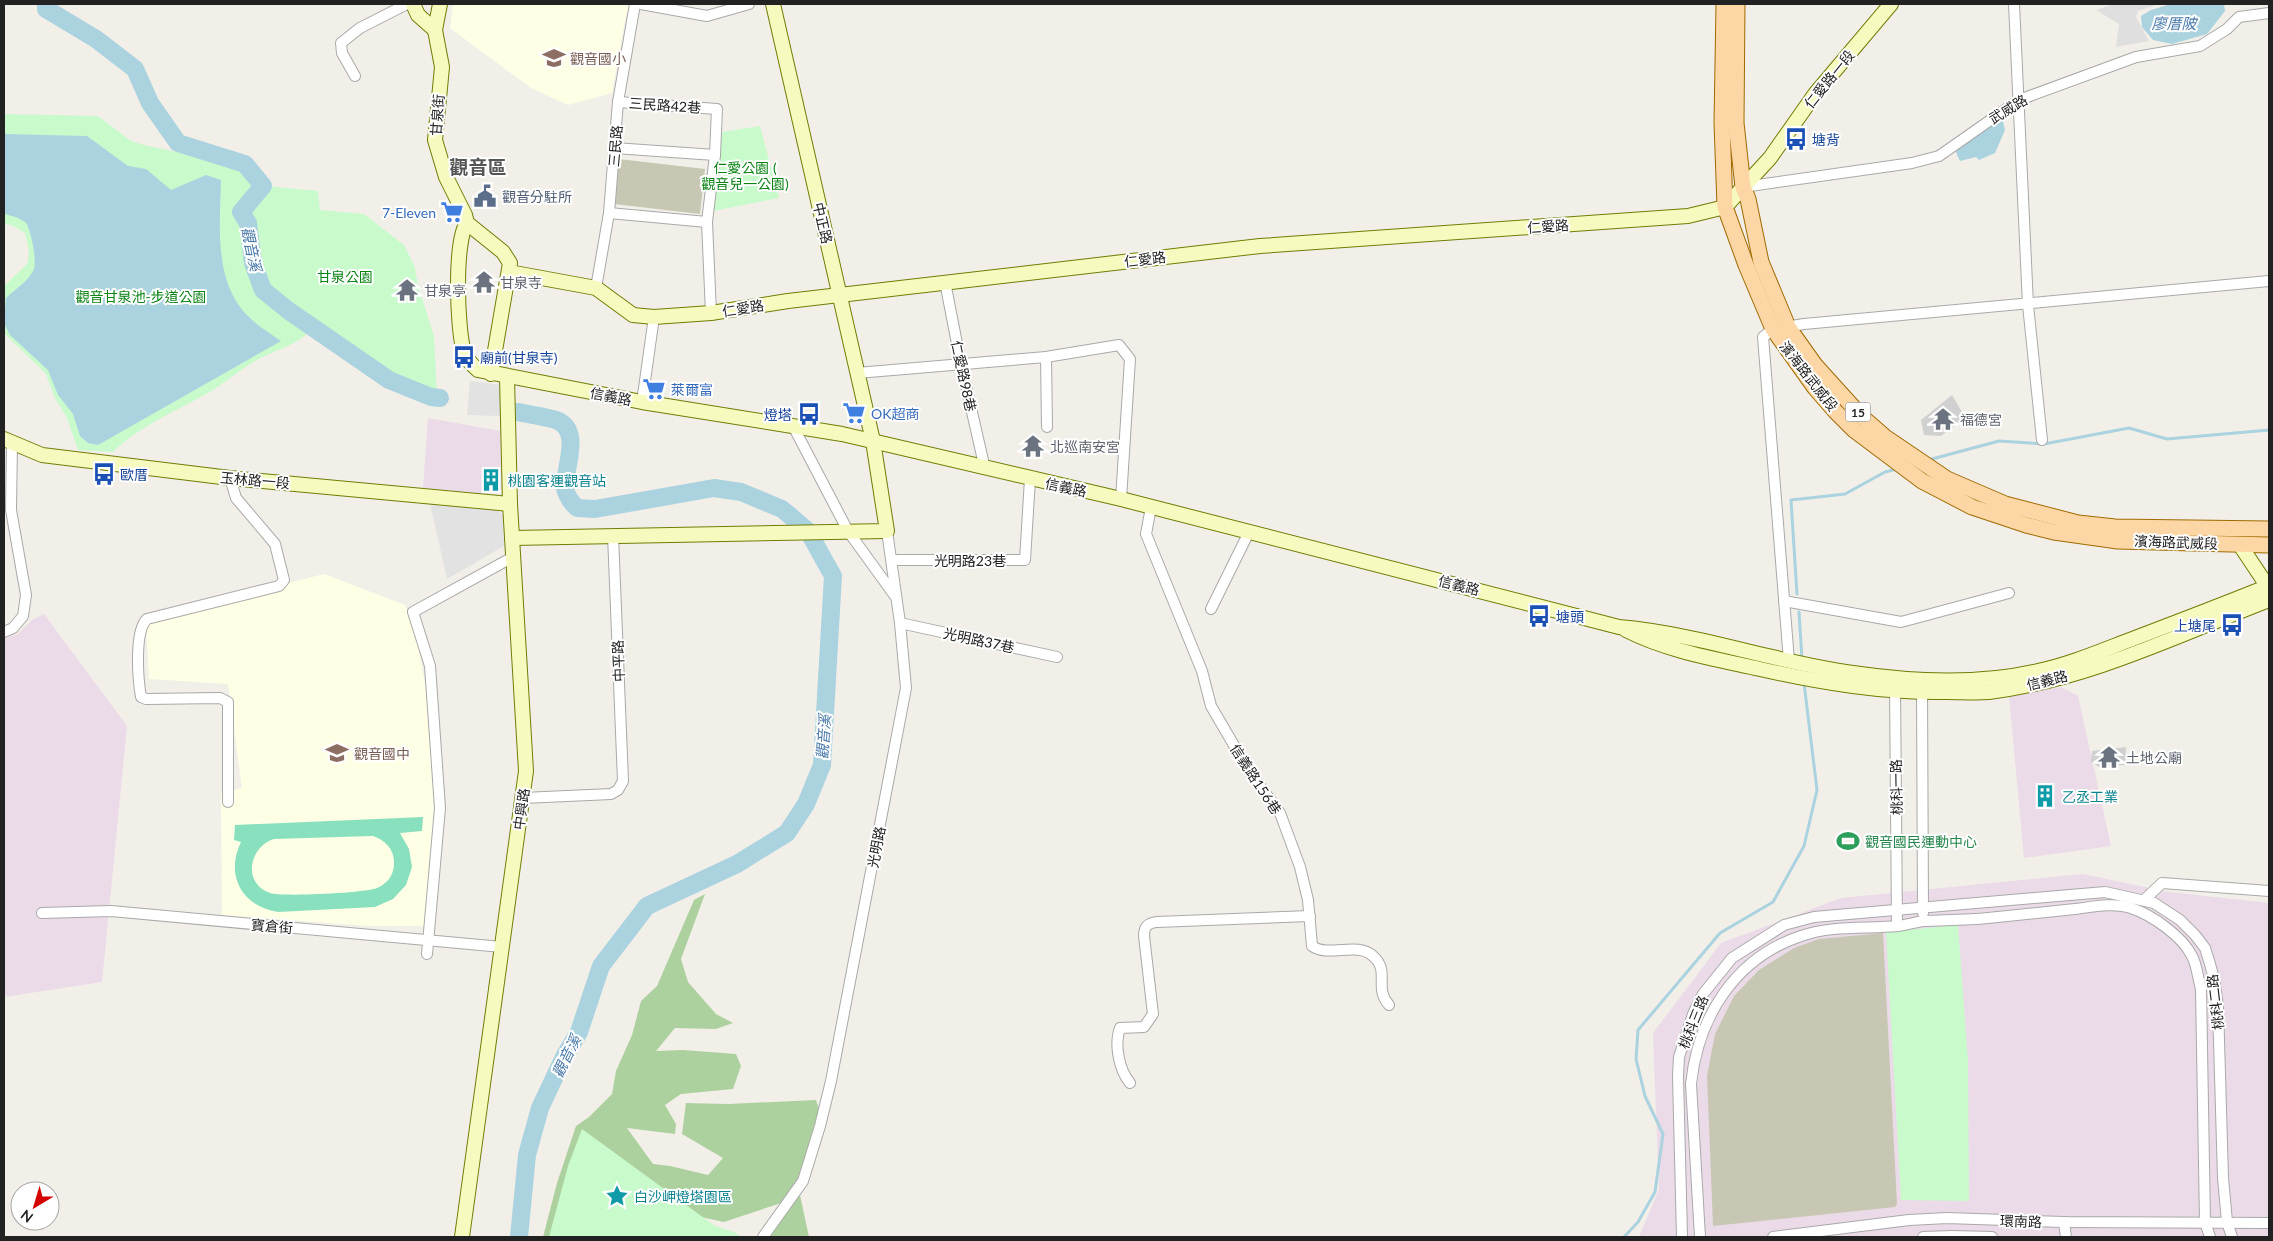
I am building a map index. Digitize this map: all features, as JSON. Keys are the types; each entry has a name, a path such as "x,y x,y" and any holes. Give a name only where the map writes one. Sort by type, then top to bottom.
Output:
{"main road":[{"name":"濱海路武威段","path":"1724,4 1722,123 1725,207 1746,265 1810,382 1854,430 1922,482 1972,507 2026,525 2054,532 2118,541 2269,545"},
{"name":"濱海路武威段","path":"1737,4 1736,123 1743,187 1748,199 1761,262 1780,328 1837,391 1885,437 1947,479 2005,504 2078,523 2115,528 2269,529"}],"street":[{"path":"355,76 342,53 341,43 360,28 407,4"},
{"path":"413,4 418,15 435,30"},
{"path":"435,30 440,4"},
{"name":"三民路","path":"596,288 609,212 618,102 635,4"},
{"path":"641,4 707,16 749,4"},
{"name":"中正路","path":"773,4 873,442"},
{"name":"仁愛路一段","path":"1743,187 1770,158 1815,94 1890,4"},
{"path":"2014,4 2028,305 2042,440"},
{"name":"武威路","path":"1743,187 1912,163 1938,156 2018,100 2136,58 2200,46 2228,29 2239,17 2269,13"},
{"name":"甘泉街","path":"435,30 442,67 435,140 446,177 465,215 467,223 508,258 510,263 509,272"},
{"name":"三民路42巷","path":"618,102 717,109 707,222 711,313"},
{"path":"614,148 714,155"},
{"path":"1725,207 1743,187"},
{"name":"仁愛路","path":"509,272 596,288 633,315 654,317 711,313 945,282 1260,246 1688,216 1725,207"},
{"path":"609,212 707,222"},
{"path":"467,223 462,230 458,272 464,351 469,362 478,370 507,377"},
{"path":"491,374 509,272"},
{"path":"1793,667 1784,601 1763,337 1780,328 2269,281"},
{"name":"仁愛路98巷","path":"945,282 961,364 986,469"},
{"path":"642,402 654,317"},
{"path":"857,373 1046,357 1119,345 1130,358 1122,499"},
{"path":"1046,357 1047,427"},
{"name":"信義路","path":"507,377 642,402 793,426 873,442 1122,499 1619,627 1654,630 1793,667 1818,667 1852,673 1895,685"},
{"name":"中興路","path":"462,1237 526,770 510,504 507,377"},
{"path":"793,426 841,531 895,596"},
{"path":"4,632 13,628 23,616 26,595 11,510 8,441"},
{"name":"玉林路一段","path":"8,441 42,455 230,478 510,504"},
{"name":"光明路","path":"763,1237 802,1181 820,1126 831,1081 906,688 900,623 873,442"},
{"path":"228,802 228,702 220,698 146,699 141,697 139,684 141,627 147,619 279,586 284,580 275,544 236,498 230,478"},
{"name":"光明路23巷","path":"895,560 1025,560 1030,479"},
{"name":"信義路156巷","path":"1151,507 1146,534 1202,671 1211,706 1250,771 1280,813 1300,867 1308,900 1311,944 1314,948 1363,951 1372,955 1382,972 1380,990 1389,1005"},
{"path":"512,538 887,531"},
{"path":"1211,609 1249,532"},
{"name":"中平路","path":"523,798 611,794 618,790 623,781 613,535"},
{"path":"2240,544 2269,591"},
{"path":"427,954 440,808 430,666 413,612 513,557"},
{"name":"信義路","path":"1793,667 1814,680 1847,687 1895,685 1987,692 2046,681 2136,653 2269,591"},
{"path":"1784,601 1901,622 1974,600 2008,593"},
{"name":"光明路37巷","path":"900,623 1057,657"},
{"name":"桃科一路","path":"1895,685 1897,926"},
{"name":"桃科一路","path":"1922,686 1923,921"},
{"path":"2144,900 2162,883 2269,891"},
{"name":"桃科二路","path":"1923,908 2105,892 2154,903 2180,920 2195,935 2205,948 2214,979 2218,1006 2223,1178 2227,1222 2232,1237"},
{"name":"桃科二路","path":"1923,921 1971,920 2104,906 2129,907 2150,917 2173,933 2192,956 2201,989 2205,1222 2210,1237"},
{"name":"桃科三路","path":"1682,1237 1677,1099 1679,1056 1693,1014 1703,994 1732,958 1784,925 1814,917 1923,908"},
{"name":"寶倉街","path":"42,913 110,911 502,947"},
{"path":"1130,1083 1122,1073 1117,1034 1120,1028 1144,1027 1153,1014 1144,936 1144,928 1147,924 1157,922 1310,916"},
{"name":"桃科三路","path":"1700,1237 1691,1084 1697,1044 1723,991 1738,973 1762,954 1802,935 1824,930 1897,926 1923,921"},
{"name":"環南路","path":"1773,1237 1818,1235 1928,1219 2269,1223"},
{"path":"2064,1222 2066,1237"},
{"name":"環南路","path":"1923,1237 1992,1237"}],"shaded area":[{"name":"觀音國小","path":"453,4 632,4 626,15 612,93 568,105 531,88 450,28"},
{"path":"2114,4 2159,4 2138,11 2136,17 2149,41 2116,47 2119,24 2096,10"},
{"path":"619,159 705,169 700,214 614,204"},
{"path":"470,381 500,385 501,416 467,415"},
{"path":"1952,395 1965,417 1941,436 1924,435 1921,420"},
{"name":"桃園客運觀音站","path":"428,418 500,431 502,488 499,493 483,494 423,488"},
{"path":"430,503 497,510 503,515 504,546 447,579"},
{"name":"觀音國中","path":"324,574 405,605 415,629 444,805 435,926 369,926 222,915 221,794 242,788 228,684 149,679 146,620"},
{"path":"44,614 127,726 102,982 4,997 4,639 18,634 32,620"},
{"path":"2061,687 2078,696 2111,846 2024,858 2009,696"},
{"name":"土地公廟","path":"2126,747 2125,765 2107,766 2104,770 2091,762 2092,751"},
{"path":"2083,874 2169,892 2269,903 2269,1237 1639,1237 1659,1189 1653,1033 1721,943 1841,898"},
{"path":"1883,933 1897,1204 1895,1207 1713,1226 1707,1076 1715,1034 1734,996 1759,970 1794,948 1819,939"}],"green space":[{"name":"觀音甘泉池-步道公園","path":"4,114 98,116 131,141 234,164 248,162 267,184 266,186 318,191 320,210 364,214 404,245 415,267 418,286 434,336 437,398 389,380 313,328 300,339 257,360 210,392 147,426 113,452 78,450 67,418 55,398 46,374 4,333 4,286 28,263 29,252 25,233 12,225 4,224"},
{"name":"仁愛公園 ( 觀音兒一公園)","path":"760,126 779,198 713,211 722,132"},
{"path":"423,817 422,831 400,833 409,849 412,867 406,885 393,899 375,907 278,912 265,909 254,903 240,887 236,877 235,866 236,854 241,842 234,840 235,825","holes":["373,836 388,846 394,859 393,872 389,879 377,888 341,893 277,894 270,893 261,888 252,874 254,857 259,849 274,839"]},
{"path":"705,894 681,959 688,982 716,1014 733,1023 716,1029 675,1028 656,1051 683,1050 736,1054 741,1066 733,1089 681,1094 665,1105 676,1124 675,1134 627,1128 653,1164 708,1175 723,1158 682,1134 686,1103 728,1104 816,1100 819,1109 799,1177 781,1203 724,1222 650,1206 592,1237 543,1237 557,1183 576,1126 589,1117 612,1094 616,1071 632,1035 641,1001 657,986 694,900"},
{"path":"1958,925 1968,1061 1969,1201 1901,1200 1886,932"},
{"name":"白沙岬燈塔園區","path":"582,1129 715,1226 734,1232 741,1237 549,1237 568,1166"},
{"path":"800,1195 809,1237 768,1237"}],"water":[{"name":"廖厝陂","path":"2171,4 2224,4 2225,11 2207,34 2172,44 2153,40 2142,27 2141,16 2151,10"},
{"path":"2002,117 2005,130 1995,153 1979,160 1976,157 1960,161 1955,150"},
{"name":"觀音甘泉池-步道公園","path":"4,134 87,136 128,166 146,169 171,190 206,175 221,180 221,254 230,288 238,304 250,318 281,341 98,445 88,443 80,436 73,414 58,395 48,370 10,335 4,323 6,298 22,285 32,273 35,259 30,232 26,223 18,218 4,214"}],"waterway":[{"name":"觀音溪","path":"46,4 46,9 96,39 135,69 150,103 178,143 245,164 263,186 241,212 248,223 253,263 263,290 289,311 389,380 431,397 440,398"},
{"name":"觀音溪","path":"518,412 556,420 564,425 569,432 570,450 565,488 566,494 577,508 595,509 714,488 741,492 782,509 808,531 833,576 822,765 806,804 787,833 737,864 647,906 601,966 579,1032 564,1057 540,1108 527,1155 519,1237"},
{"path":"1932,459 1999,441 2044,444 2129,428 2167,439 2269,430"},
{"path":"1797,594 1791,500 1845,494 1885,472 1897,469"},
{"path":"1799,612 1802,659"},
{"path":"1624,1237 1638,1222 1655,1192 1663,1134 1645,1096 1636,1059 1638,1030 1720,933 1773,902 1804,846 1817,790 1804,683"}],"place":[{"name":"觀音國小","path":"554,58"},
{"name":"塘背","path":"1796,139"},
{"name":"觀音分駐所","path":"485,196"},
{"name":"7-Eleven","path":"452,212"},
{"name":"甘泉寺","path":"484,282"},
{"name":"甘泉亭","path":"407,290"},
{"name":"廟前(甘泉寺)","path":"464,357"},
{"name":"萊爾富","path":"654,389"},
{"name":"OK超商","path":"854,413"},
{"name":"燈塔","path":"809,414"},
{"name":"福德宮","path":"1943,419"},
{"name":"北巡南安宮","path":"1033,446"},
{"name":"歐厝","path":"104,474"},
{"name":"桃園客運觀音站","path":"491,480"},
{"name":"塘頭","path":"1539,616"},
{"name":"上塘尾","path":"2232,625"},
{"name":"觀音國中","path":"337,753"},
{"name":"土地公廟","path":"2109,757"},
{"name":"乙丞工業","path":"2045,796"},
{"name":"觀音國民運動中心","path":"1848,841"},
{"name":"白沙岬燈塔園區","path":"617,1196"}],"district":[{"name":"觀音區","path":"478,166"}],"park label":[{"name":"甘泉公園","path":"345,276"}]}
